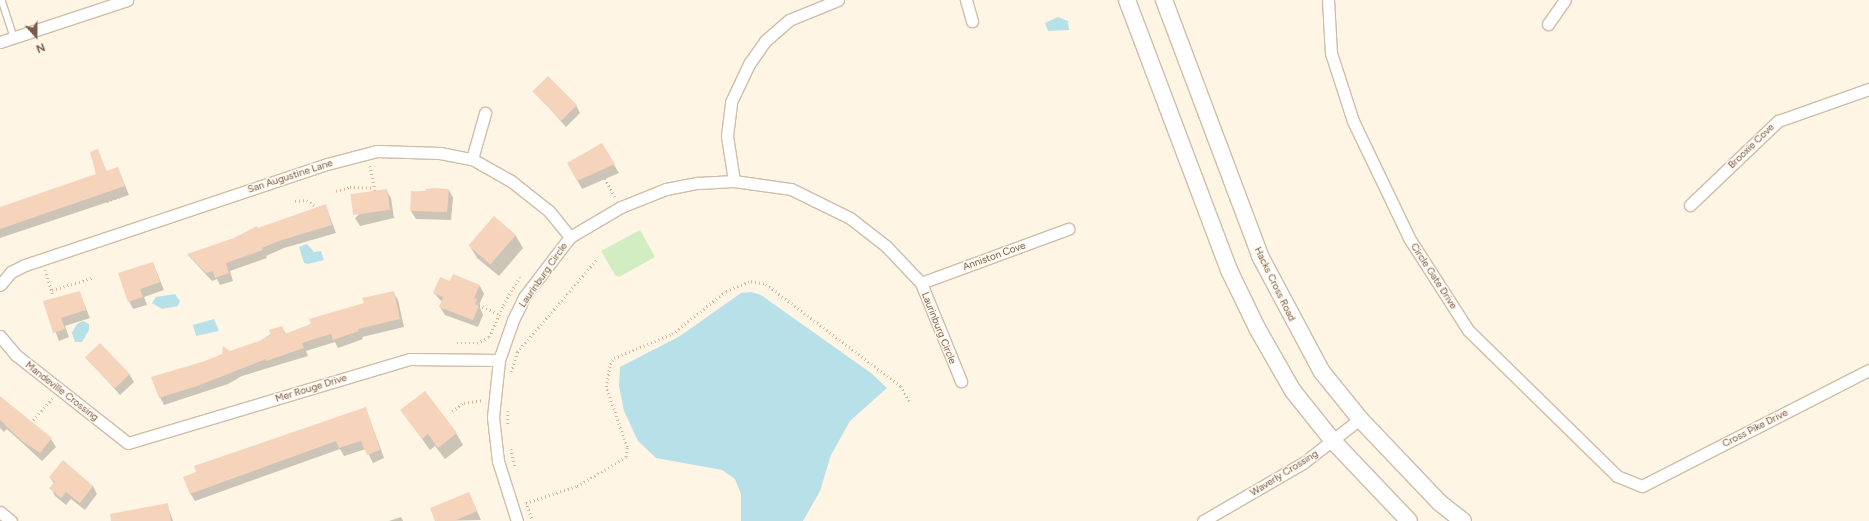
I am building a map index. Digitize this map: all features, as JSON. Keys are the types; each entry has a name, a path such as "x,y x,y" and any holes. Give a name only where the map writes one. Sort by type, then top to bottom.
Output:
{"main road":[{"path":"1127,0 1229,270 1257,328 1293,391 1333,441 1409,521"},
{"name":"Hacks Cross Road","path":"1164,0 1260,256 1322,372 1360,419 1440,503 1463,521"}],"street":[{"path":"0,42 127,0"},
{"path":"734,180 727,136 731,102 749,64 765,41 789,20 838,0"},
{"path":"966,0 972,21"},
{"name":"Circle Gate Drive","path":"1328,0 1331,53 1353,121 1413,245 1468,330 1617,476 1642,486"},
{"path":"1548,24 1565,0"},
{"name":"Brooxie Cove","path":"1690,205 1778,121 1869,89"},
{"path":"472,159 485,113"},
{"name":"San Augustine Lane","path":"0,285 11,272 25,265 352,157 397,150 440,153 472,159 499,173 542,206 570,237"},
{"name":"Laurinburg Circle","path":"516,521 498,461 493,430 493,400 499,360 513,320 524,298 570,237 621,207 666,190 698,183 734,180 791,188 825,204 870,233 921,283 961,381"},
{"name":"Anniston Cove","path":"921,283 1068,230"},
{"name":"Mandeville Crossing","path":"0,336 16,355 128,443"},
{"name":"Mer Rouge Drive","path":"128,443 409,359 499,360"},
{"name":"Cross Pike Drive","path":"1642,486 1869,370"},
{"name":"Waverly Crossing","path":"1207,520 1304,463 1360,419"},
{"path":"0,512 11,521"}],"lane":[{"path":"2,0 14,37"}],"path":[{"path":"336,191 350,187 375,189 370,166"},
{"path":"603,175 621,207"},
{"path":"103,199 107,201 121,196"},
{"path":"295,201 307,200 314,206"},
{"path":"511,374 517,352 598,258"},
{"path":"45,269 53,294"},
{"path":"457,343 485,340 491,333 521,275"},
{"path":"52,290 92,278"},
{"path":"526,503 577,486 626,457 627,447 606,387 610,364 614,358 672,334 726,291 751,281 766,284 901,386 910,402"},
{"path":"479,305 513,320"},
{"path":"33,420 54,397"},
{"path":"452,411 472,401 493,400"},
{"path":"508,405 508,431"},
{"path":"510,444 516,473"},
{"path":"524,499 532,521"}],"green space":[{"path":"640,230 655,257 619,277 615,275 601,251"}],"water":[{"path":"1058,17 1068,21 1069,30 1048,31 1045,23"},
{"path":"307,244 314,252 321,251 324,260 308,264 304,263 299,247"},
{"path":"751,292 761,295 871,373 887,388 850,421 831,455 820,491 803,521 741,521 741,494 735,479 722,470 656,458 638,441 624,411 619,386 620,367 680,336 741,293"},
{"path":"175,294 180,301 178,306 162,309 152,303 156,297"},
{"path":"214,319 219,331 196,336 193,325"},
{"path":"83,321 89,324 89,330 82,342 75,342 72,333 77,324"}],"building":[{"path":"548,76 577,105 561,121 532,92"},
{"path":"602,143 615,164 577,181 567,163"},
{"path":"98,149 106,171 118,167 125,186 0,229 0,207 96,174 90,152"},
{"path":"387,189 390,210 353,215 350,194"},
{"path":"426,189 449,189 447,212 410,211 411,191 425,192"},
{"path":"326,204 332,225 279,241 262,248 263,250 226,263 229,273 215,278 213,271 206,273 187,254 234,238 257,226 258,228"},
{"path":"494,216 516,235 490,264 468,245"},
{"path":"153,262 160,282 140,289 143,297 128,302 118,273"},
{"path":"453,274 480,285 474,298 477,299 475,304 479,306 473,320 439,307 443,297 433,293 440,277 450,281"},
{"path":"80,291 86,310 61,318 65,329 53,333 43,301"},
{"path":"394,291 400,319 358,329 359,331 333,340 331,334 302,343 304,348 266,361 266,359 197,386 159,398 151,377 205,361 222,354 223,346 230,351 259,341 271,335 269,330 282,326 285,334 311,324 309,319 364,303 362,298"},
{"path":"100,343 130,374 115,389 85,358"},
{"path":"425,391 457,433 438,448 428,434 422,439 400,410"},
{"path":"0,396 52,438 40,453 22,441 0,420"},
{"path":"366,407 380,450 367,455 361,441 339,448 336,441 190,494 183,477 196,472 194,466"},
{"path":"63,460 93,486 80,503 66,492 61,498 49,488 55,482 49,477"},
{"path":"469,492 477,511 454,521 435,521 430,508"},
{"path":"168,503 171,521 111,521 110,514"}]}
